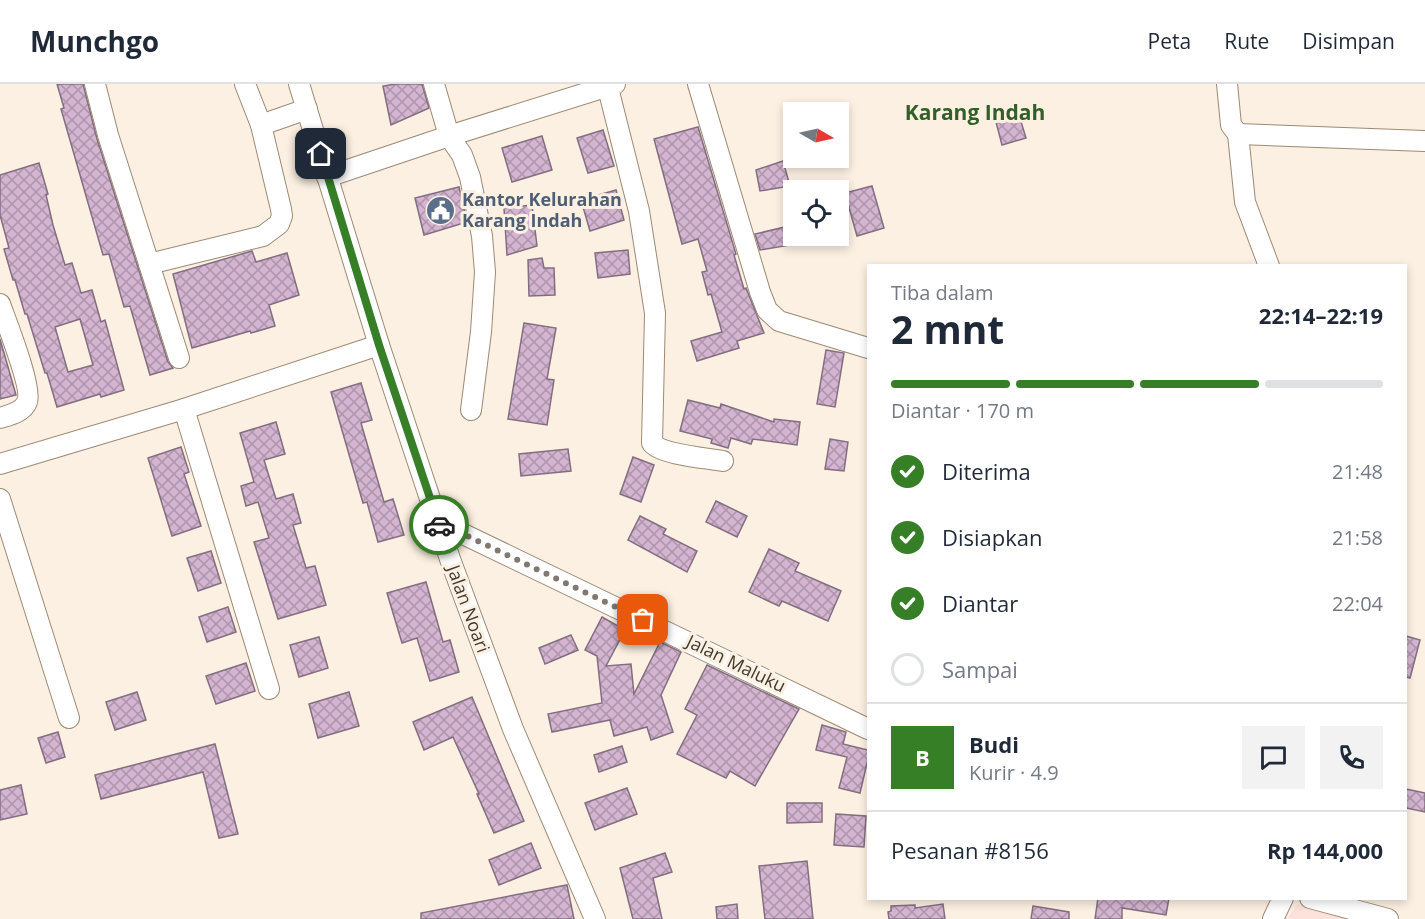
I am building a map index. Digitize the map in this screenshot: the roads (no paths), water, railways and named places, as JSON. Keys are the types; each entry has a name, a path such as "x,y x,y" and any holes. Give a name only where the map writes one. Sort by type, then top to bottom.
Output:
{"street":[{"path":"95,84 108,135 179,358"},
{"path":"149,264 263,236 279,224 282,216 261,125 245,84"},
{"name":"Jalan Noari","path":"299,84 379,345 440,527 513,729 595,919"},
{"path":"435,84 449,136 462,155 470,177 482,236 485,272 481,332 471,410"},
{"path":"698,84 767,310 774,318 787,324 867,348"},
{"path":"1227,84 1231,125 1238,134 1245,202 1268,264"},
{"path":"327,177 610,85 639,211 655,313 652,443 655,447 667,451 723,461"},
{"path":"261,125 307,109"},
{"path":"1238,134 1425,141"},
{"path":"0,304 25,377 28,398 26,404 18,412 0,418"},
{"path":"0,464 184,409 379,345"},
{"path":"184,409 269,689"},
{"path":"0,499 69,718"},
{"name":"Jalan Maluku","path":"440,527 470,537 867,729"},
{"path":"1273,919 1282,900"},
{"path":"1317,900 1388,919"}],"place":[{"name":"Kantor Kelurahan Karang Indah","path":"441,210"}],"district":[{"name":"Karang Indah","path":"975,113"}]}
